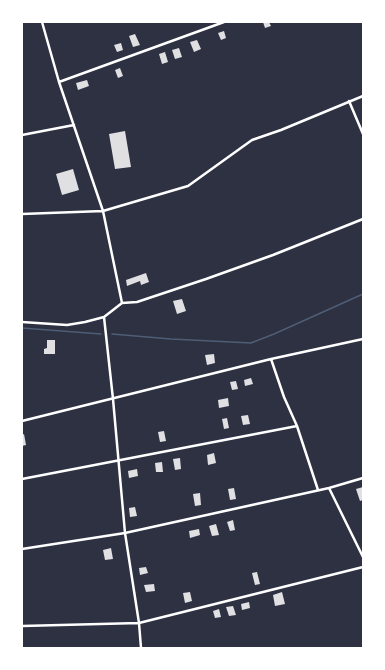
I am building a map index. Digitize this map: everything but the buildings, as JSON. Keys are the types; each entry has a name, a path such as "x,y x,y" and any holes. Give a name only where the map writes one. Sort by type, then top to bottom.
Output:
{"street":[{"path":"42,22 59,82 103,211 122,303"},
{"path":"59,82 224,22"},
{"path":"22,214 103,211 188,186 252,140 281,130 363,96"},
{"path":"349,101 363,134"},
{"path":"22,135 74,125"},
{"path":"22,322 67,325 104,317 122,303 137,302 206,279 273,255 363,219"},
{"path":"104,317 125,533 139,623 141,648"},
{"path":"22,421 271,359 363,339"},
{"path":"271,359 284,397 297,426 318,490"},
{"path":"22,480 297,426"},
{"path":"22,549 125,533 329,488 363,478"},
{"path":"329,488 363,558"},
{"path":"22,626 139,623 363,567"}],"waterway":[{"path":"112,334 251,343 363,294"},
{"path":"22,328 101,334"}]}
